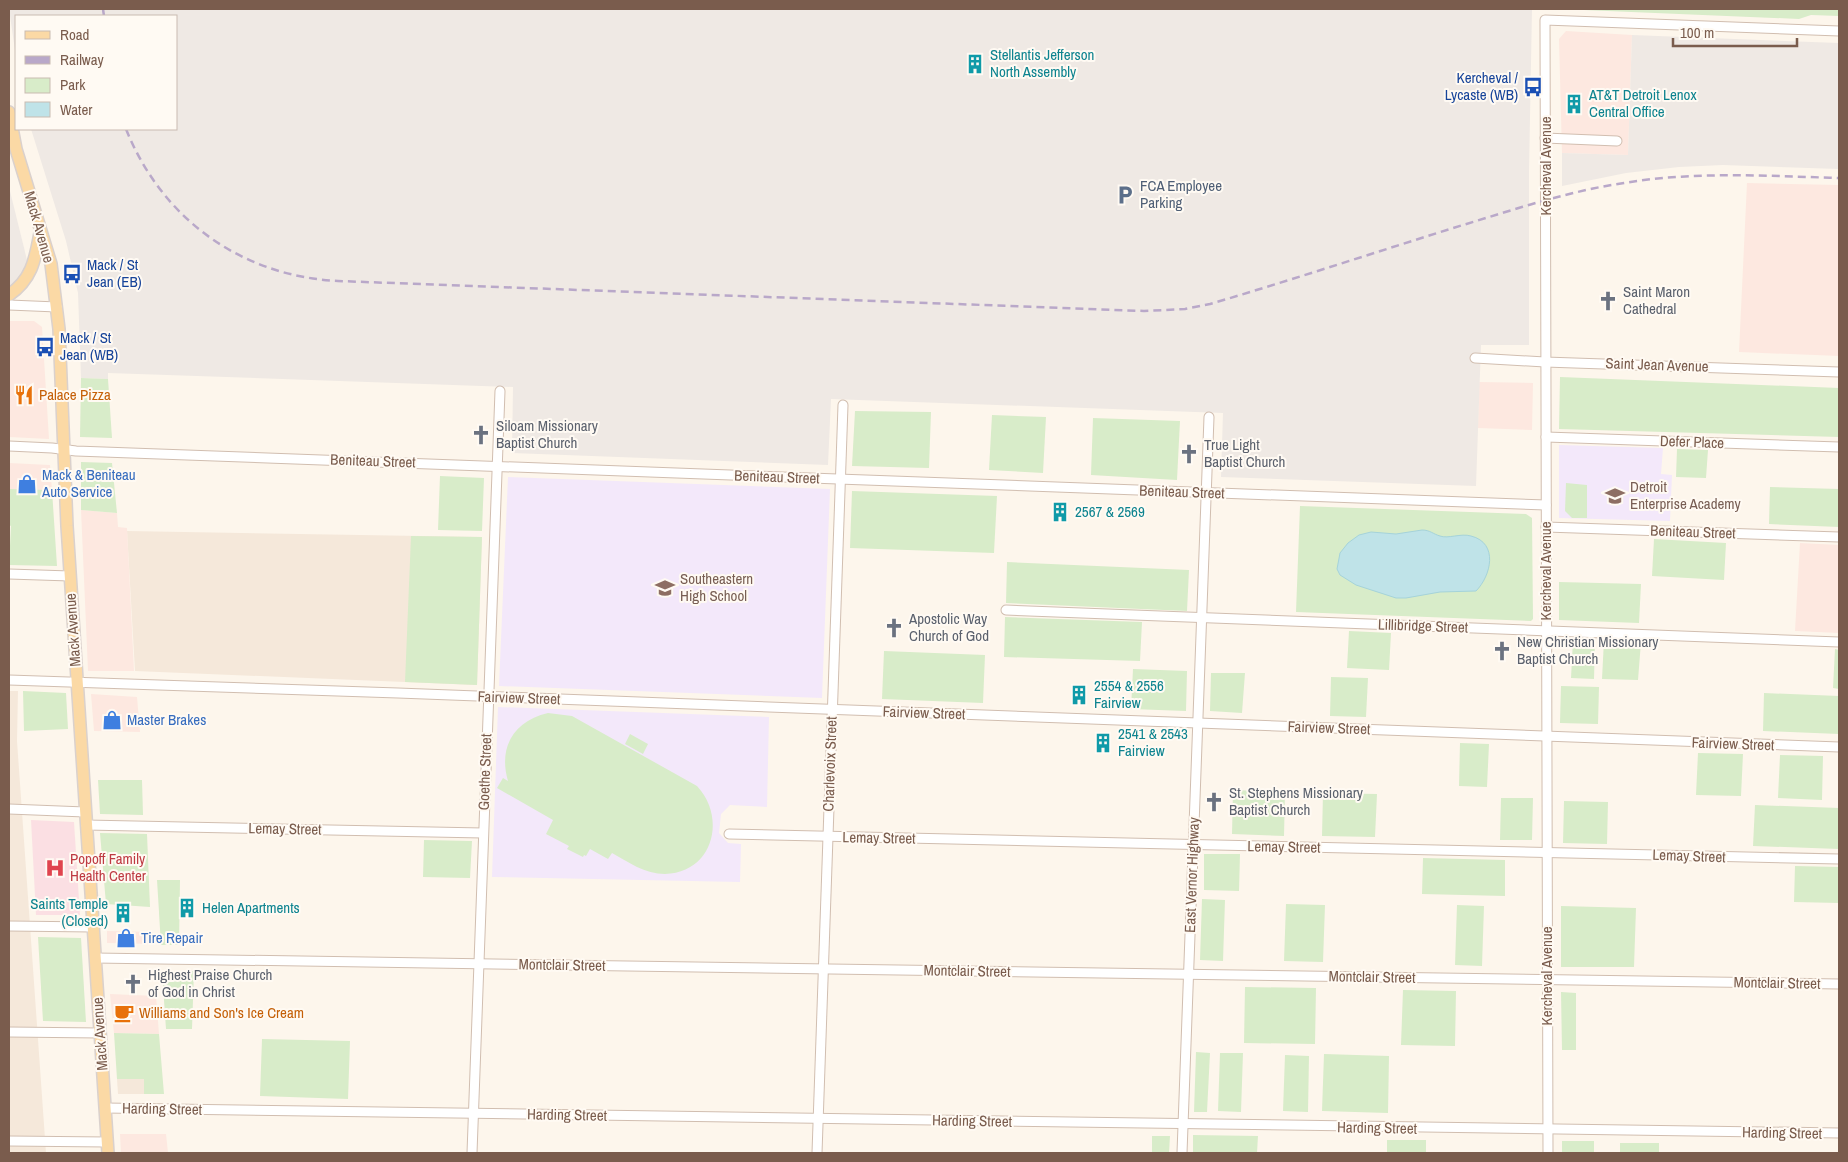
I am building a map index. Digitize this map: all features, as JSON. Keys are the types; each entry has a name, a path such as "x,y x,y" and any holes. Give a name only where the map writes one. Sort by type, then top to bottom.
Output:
{"main road":[{"name":"Mack Avenue","path":"9,112 16,149 51,264 60,329 70,576 108,1147"},
{"path":"9,295 22,284 32,271 41,232"}],"street":[{"name":"Kercheval Avenue","path":"1548,1153 1545,20 1839,31"},
{"path":"1546,138 1617,141"},
{"path":"9,305 57,307"},
{"name":"Saint Jean Avenue","path":"1475,358 1839,372"},
{"name":"Goethe Street","path":"472,1153 500,391"},
{"name":"Charlevoix Street","path":"817,1153 843,405"},
{"name":"East Vernor Highway","path":"1182,1153 1209,417"},
{"name":"Defer Place","path":"1546,437 1839,447"},
{"name":"Beniteau Street","path":"9,446 1546,505"},
{"name":"Beniteau Street","path":"1546,527 1839,537"},
{"path":"9,574 70,576"},
{"name":"Lillibridge Street","path":"1006,610 1839,642"},
{"name":"Fairview Street","path":"9,680 1839,747"},
{"path":"9,809 85,812"},
{"name":"Lemay Street","path":"86,825 483,833"},
{"name":"Lemay Street","path":"729,834 1839,859"},
{"path":"9,926 93,927"},
{"name":"Montclair Street","path":"95,958 1839,984"},
{"path":"9,1032 100,1033"},
{"name":"Harding Street","path":"105,1108 1839,1133"},
{"path":"9,1141 108,1147"}],"shaded area":[{"path":"9,9 1532,9 1529,172 1529,345 1481,345 1476,486 1221,477 1223,413 831,399 828,465 512,453 513,387 108,373 108,379 81,378 78,293 66,241 31,130 178,130 178,15 15,15 15,50"},
{"path":"1566,31 1632,35 1628,155 1562,153 1559,39"},
{"path":"1632,35 1839,43 1839,169 1723,165 1679,167 1626,173 1562,186 1562,153 1628,155"},
{"path":"1747,183 1839,185 1839,356 1739,352"},
{"path":"9,187 28,264 25,274 9,290"},
{"path":"9,321 34,321 42,327 49,439 9,437"},
{"path":"1479,382 1533,383 1532,430 1478,428"},
{"name":"Detroit Enterprise Academy","path":"1559,445 1663,448 1661,474 1672,475 1670,521 1559,518"},
{"path":"9,463 50,465 52,490 9,489"},
{"name":"Southeastern High School","path":"508,477 830,489 822,698 499,686"},
{"path":"81,510 117,513 118,527 127,528 134,671 88,671"},
{"path":"127,531 482,537 477,685 135,671"},
{"path":"1800,543 1839,545 1839,633 1795,631"},
{"path":"9,691 18,691 17,741 46,1153 9,1153"},
{"path":"91,694 137,697 140,732 94,731"},
{"path":"498,707 769,717 767,807 730,805 721,814 719,833 728,843 741,844 740,882 492,877"},
{"name":"Popoff Family Health Center","path":"31,820 74,822 80,915 36,915"},
{"path":"107,931 153,932 153,944 107,943"},
{"path":"110,994 156,996 159,1034 114,1033"},
{"path":"117,1079 145,1079 144,1094 118,1094"},
{"path":"120,1134 166,1134 168,1153 121,1153"}],"green space":[{"path":"1560,9 1839,9 1839,16 1811,15 1799,19"},
{"path":"1560,377 1839,388 1839,437 1559,429"},
{"path":"81,378 108,379 112,438 80,437"},
{"path":"855,411 931,412 929,468 852,466"},
{"path":"992,415 1046,417 1043,473 989,470"},
{"path":"1093,418 1180,421 1177,480 1091,475"},
{"path":"1677,449 1708,450 1706,478 1676,477"},
{"path":"81,462 112,463 117,513 81,510"},
{"path":"440,476 484,478 482,531 438,530"},
{"path":"1566,483 1587,485 1587,518 1572,518 1565,511"},
{"path":"1770,487 1839,489 1839,527 1769,524"},
{"path":"9,489 52,490 57,566 9,565 11,526 9,525"},
{"path":"852,491 997,496 994,553 850,548"},
{"path":"1300,506 1526,514 1532,518 1533,619 1531,621 1296,612"},
{"path":"411,536 482,537 477,685 405,682"},
{"path":"1654,539 1726,543 1724,580 1652,576"},
{"path":"1007,562 1189,570 1187,611 1006,603"},
{"path":"1559,582 1641,584 1639,623 1559,620"},
{"path":"1005,617 1142,622 1140,661 1004,657"},
{"path":"1349,631 1391,633 1389,670 1347,668"},
{"path":"1573,640 1595,641 1594,679 1571,678"},
{"path":"1604,640 1641,642 1638,680 1602,679"},
{"path":"1835,649 1839,650 1839,689 1833,688"},
{"path":"884,651 985,655 983,703 882,699"},
{"path":"1133,669 1187,671 1186,711 1131,709"},
{"path":"1211,673 1245,673 1242,713 1210,711"},
{"path":"1331,677 1368,678 1366,717 1330,716"},
{"path":"1561,686 1599,687 1598,724 1560,723"},
{"path":"23,691 66,693 68,729 24,731"},
{"path":"1764,693 1839,696 1839,734 1763,731"},
{"path":"548,713 572,716 697,786 706,799 711,813 713,828 710,842 704,854 694,864 681,871 665,874 644,870 612,853 608,859 590,849 586,856 584,855 583,857 567,849 569,846 546,834 553,820 497,788 503,778 508,781 505,757 512,737 526,722"},
{"path":"630,734 648,744 643,754 625,744"},
{"path":"1460,743 1489,744 1487,787 1459,786"},
{"path":"1698,753 1743,754 1741,796 1696,795"},
{"path":"1780,755 1823,756 1822,800 1778,798"},
{"path":"98,780 142,780 143,815 100,814"},
{"path":"1233,790 1285,792 1284,836 1232,834"},
{"path":"1323,793 1377,794 1375,837 1322,836"},
{"path":"1501,798 1533,798 1532,840 1500,840"},
{"path":"1564,801 1608,802 1607,844 1563,843"},
{"path":"1755,805 1839,808 1839,849 1753,846"},
{"path":"100,833 147,834 150,907 106,904"},
{"path":"424,840 472,841 470,878 423,877"},
{"path":"1204,854 1240,854 1239,891 1204,890"},
{"path":"1423,858 1505,860 1505,896 1422,894"},
{"path":"1795,866 1839,867 1839,903 1794,902"},
{"path":"157,880 180,880 179,945 161,945"},
{"path":"1202,899 1225,900 1223,961 1200,960"},
{"path":"1286,904 1325,905 1323,962 1284,961"},
{"path":"1457,905 1484,906 1482,966 1455,965"},
{"path":"1561,906 1636,908 1634,967 1561,967"},
{"path":"38,937 81,938 86,1022 43,1021"},
{"path":"162,971 194,971 192,1029 166,1029"},
{"path":"1245,987 1316,988 1315,1044 1244,1043"},
{"path":"1403,990 1456,991 1455,1046 1401,1045"},
{"path":"1561,992 1576,993 1576,1050 1562,1050"},
{"path":"114,1033 159,1034 164,1094 144,1094 144,1079 117,1079"},
{"path":"262,1039 350,1041 348,1099 260,1096"},
{"path":"1196,1052 1210,1053 1207,1112 1194,1112"},
{"path":"1220,1053 1243,1053 1241,1112 1218,1111"},
{"path":"1324,1054 1389,1056 1388,1113 1322,1111"},
{"path":"1285,1055 1309,1056 1308,1112 1283,1111"},
{"path":"1193,1135 1258,1136 1257,1153 1193,1153"},
{"path":"1152,1136 1170,1136 1169,1153 1152,1153"},
{"path":"1387,1140 1426,1140 1426,1153 1387,1153"},
{"path":"1562,1141 1594,1141 1594,1153 1562,1153"},
{"path":"1620,1143 1659,1143 1659,1153 1620,1153"}],"water":[{"path":"1422,530 1443,537 1471,536 1486,545 1490,560 1485,577 1476,591 1440,592 1396,598 1356,585 1340,575 1337,569 1340,553 1348,543 1359,535 1371,532 1396,534"}],"railway":[{"path":"103,9 104,15"},
{"path":"126,130 141,161 161,190 183,215 209,237 238,254 269,268 303,277 338,281 1144,311 1185,309 1210,304 1523,207 1603,186 1651,179 1704,176 1839,178"}],"place":[{"name":"Stellantis Jefferson North Assembly","path":"975,64"},
{"name":"Kercheval / Lycaste (WB)","path":"1533,87"},
{"name":"AT&T Detroit Lenox Central Office","path":"1574,104"},
{"name":"FCA Employee Parking","path":"1125,195"},
{"name":"Mack / St Jean (EB)","path":"72,274"},
{"name":"Saint Maron Cathedral","path":"1608,301"},
{"name":"Mack / St Jean (WB)","path":"45,347"},
{"name":"Palace Pizza","path":"24,395"},
{"name":"Siloam Missionary Baptist Church","path":"481,435"},
{"name":"True Light Baptist Church","path":"1189,454"},
{"name":"Mack & Beniteau Auto Service","path":"27,484"},
{"name":"Detroit Enterprise Academy","path":"1615,496"},
{"name":"2567 & 2569","path":"1060,512"},
{"name":"Southeastern High School","path":"665,588"},
{"name":"Apostolic Way Church of God","path":"894,628"},
{"name":"New Christian Missionary Baptist Church","path":"1502,651"},
{"name":"2554 & 2556 Fairview","path":"1079,695"},
{"name":"Master Brakes","path":"112,720"},
{"name":"2541 & 2543 Fairview","path":"1103,743"},
{"name":"St. Stephens Missionary Baptist Church","path":"1214,802"},
{"name":"Popoff Family Health Center","path":"55,868"},
{"name":"Helen Apartments","path":"187,908"},
{"name":"Saints Temple (Closed)","path":"123,913"},
{"name":"Tire Repair","path":"126,938"},
{"name":"Highest Praise Church of God in Christ","path":"133,984"},
{"name":"Williams and Son's Ice Cream","path":"124,1013"}]}
